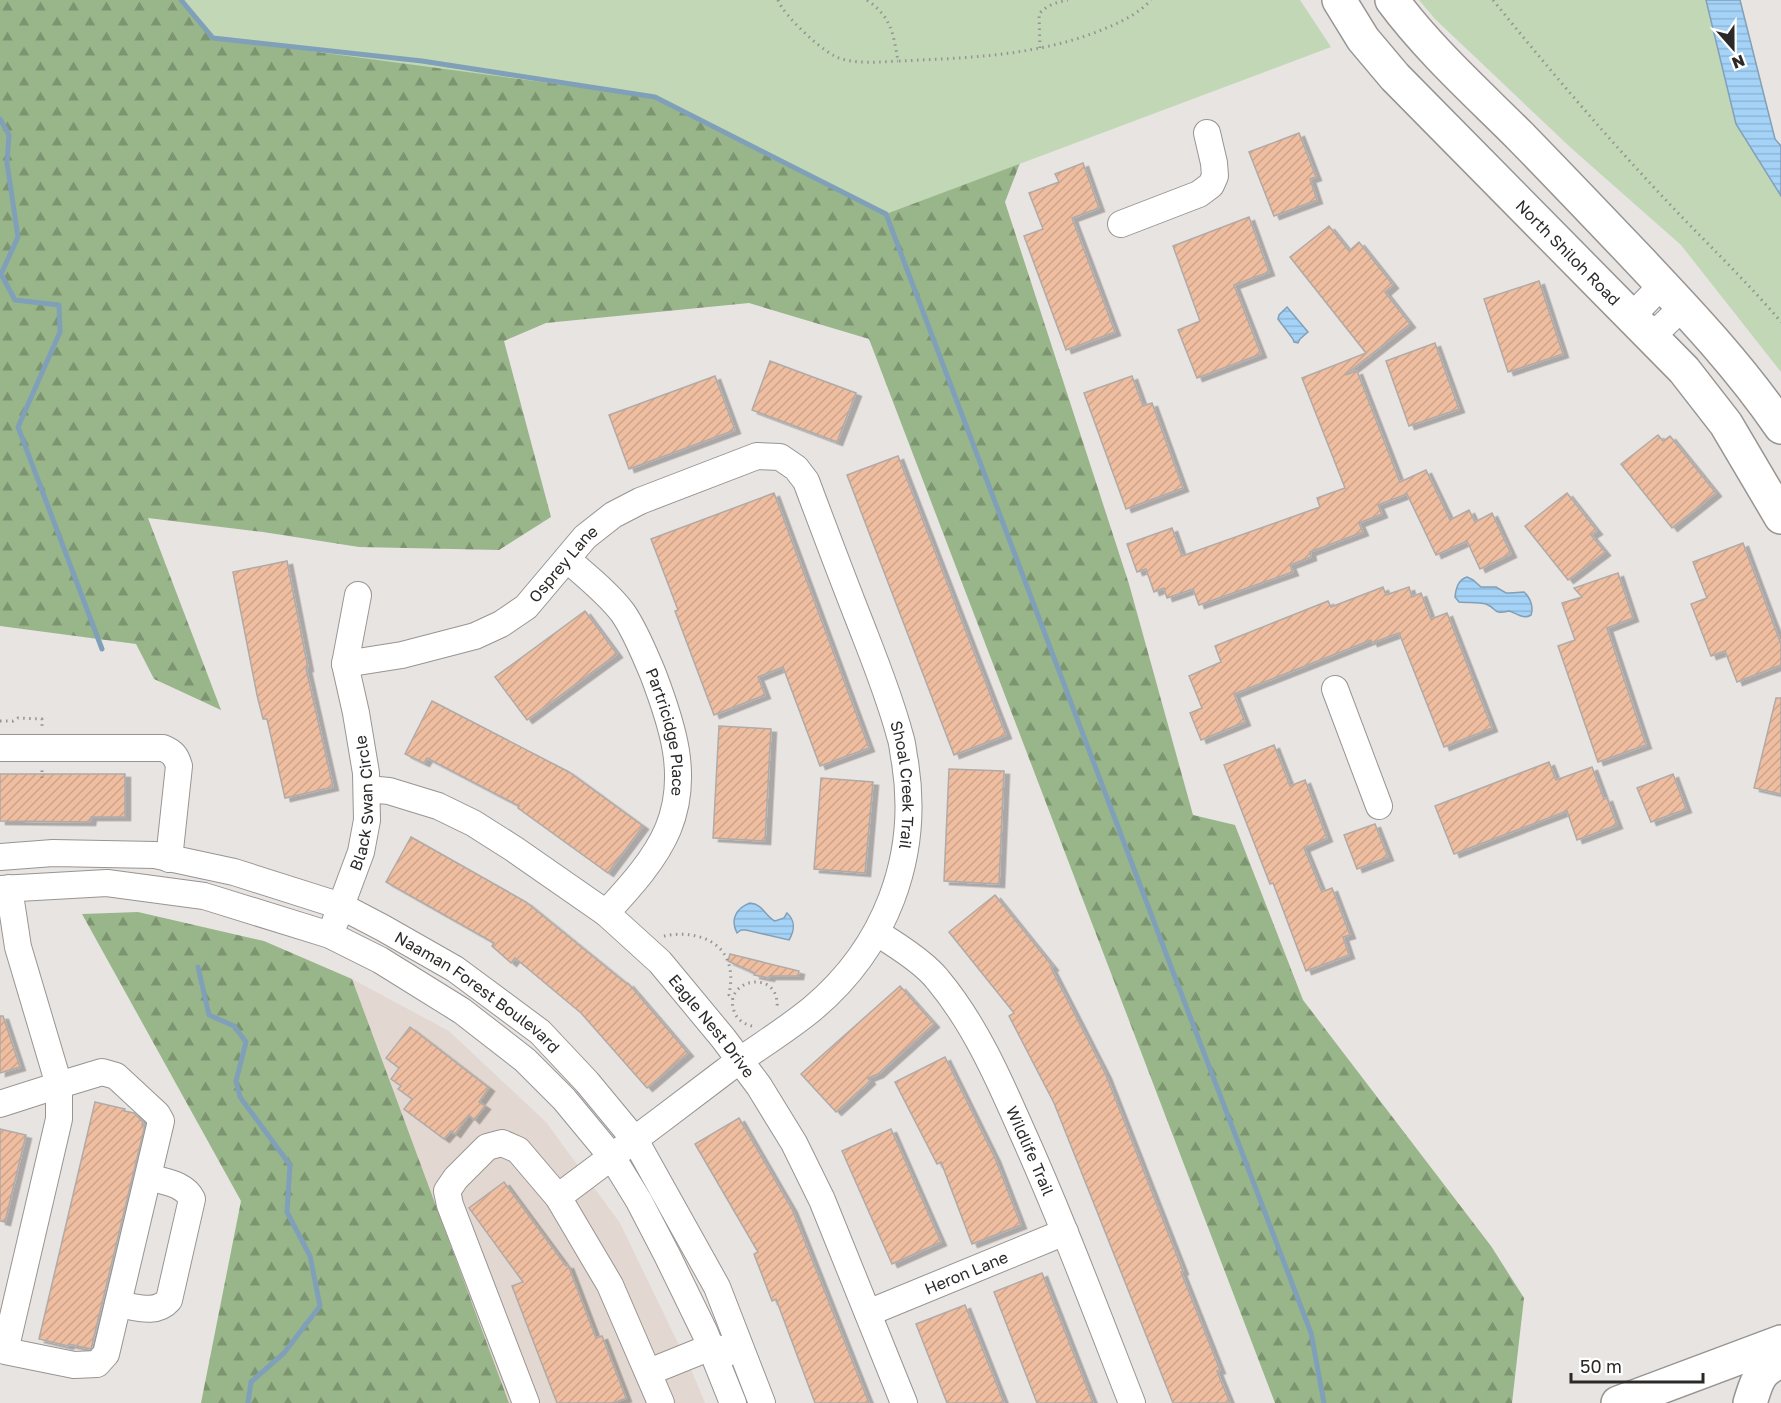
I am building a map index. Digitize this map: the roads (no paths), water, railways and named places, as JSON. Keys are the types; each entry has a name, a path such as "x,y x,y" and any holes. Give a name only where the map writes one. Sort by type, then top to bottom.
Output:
{"main road":[{"name":"North Shiloh Road","path":"1338,0 1363,39 1395,77 1684,370 1726,424 1781,517"},
{"path":"1392,0 1436,53 1546,162 1711,336 1755,390 1781,427"},
{"path":"1618,1403 1781,1342"},
{"path":"1751,1403 1757,1382 1762,1374 1768,1367 1781,1361"},
{"path":"1751,1403 1781,1392"}],"street":[{"path":"1121,224 1199,194 1211,185 1215,176 1207,133"},
{"path":"1642,326 1673,296"},
{"name":"Osprey Lane","path":"345,664 402,655 475,636 501,624 526,607 585,537 613,515 640,501 757,456 780,457"},
{"name":"Shoal Creek Trail","path":"558,1197 813,1008 856,964 877,933 888,907 906,846 909,818 909,788 901,737 807,481 796,468 780,457"},
{"name":"Partricidge Place","path":"567,559 615,604 635,633 674,734 678,761 677,789 668,828 656,853 606,913"},
{"name":"Black Swan Circle","path":"330,935 361,852 367,820 363,750 345,664 358,595"},
{"path":"1335,689 1379,806"},
{"path":"0,748 163,748 171,751 177,758 179,766 169,859"},
{"name":"Eagle Nest Drive","path":"367,789 389,791 438,806 474,823 523,854 606,913 660,962 723,1038 759,1086 794,1143 822,1200 904,1403"},
{"name":"Naaman Forest Boulevard","path":"0,857 53,853 155,855 234,872 341,906 455,969 540,1032 587,1082 635,1140 717,1287 762,1403"},
{"name":"Naaman Forest Boulevard","path":"4,888 107,883 204,896 330,935 380,960 462,1011 525,1060 564,1099 612,1156 644,1210 711,1347 732,1403"},
{"path":"0,1104 59,1085 102,1072 116,1076 157,1114 161,1121 106,1354 97,1364 74,1365 5,1351 59,1119 59,1085 18,947 4,888"},
{"name":"Wildlife Trail","path":"877,933 900,948 937,978 960,1010 999,1081 1065,1232 1132,1403"},
{"path":"526,1403 450,1205 447,1191 456,1178 488,1147 502,1143 518,1150 558,1197 610,1286 661,1403"},
{"path":"118,1304 156,1310 169,1300 192,1200 189,1193 182,1187 148,1177"},
{"name":"Heron Lane","path":"868,1313 1065,1232"},
{"path":"649,1372 711,1347 720,1349 762,1403"}],"water":[{"path":"1706,0 1740,0 1775,139 1781,146 1781,196 1736,124"},
{"path":"1287,307 1308,332 1298,343 1294,342 1278,319"},
{"path":"1467,577 1481,587 1496,587 1506,593 1524,592 1531,602 1531,615 1523,616 1509,611 1497,612 1486,604 1459,602 1455,597 1457,588 1461,580"},
{"path":"750,903 761,908 775,921 784,918 787,913 793,925 789,940 746,930 737,933 734,919 741,908"}],"waterway":[{"path":"181,0 213,38 422,61 655,97 886,214 1311,1333 1324,1403"},
{"path":"0,119 9,135 7,163 18,237 1,274 15,300 59,305 60,332 18,427 102,649"},
{"path":"198,967 209,1015 234,1026 246,1042 236,1081 240,1097 290,1165 287,1212 310,1256 320,1306 284,1353 251,1382 248,1403"}]}
